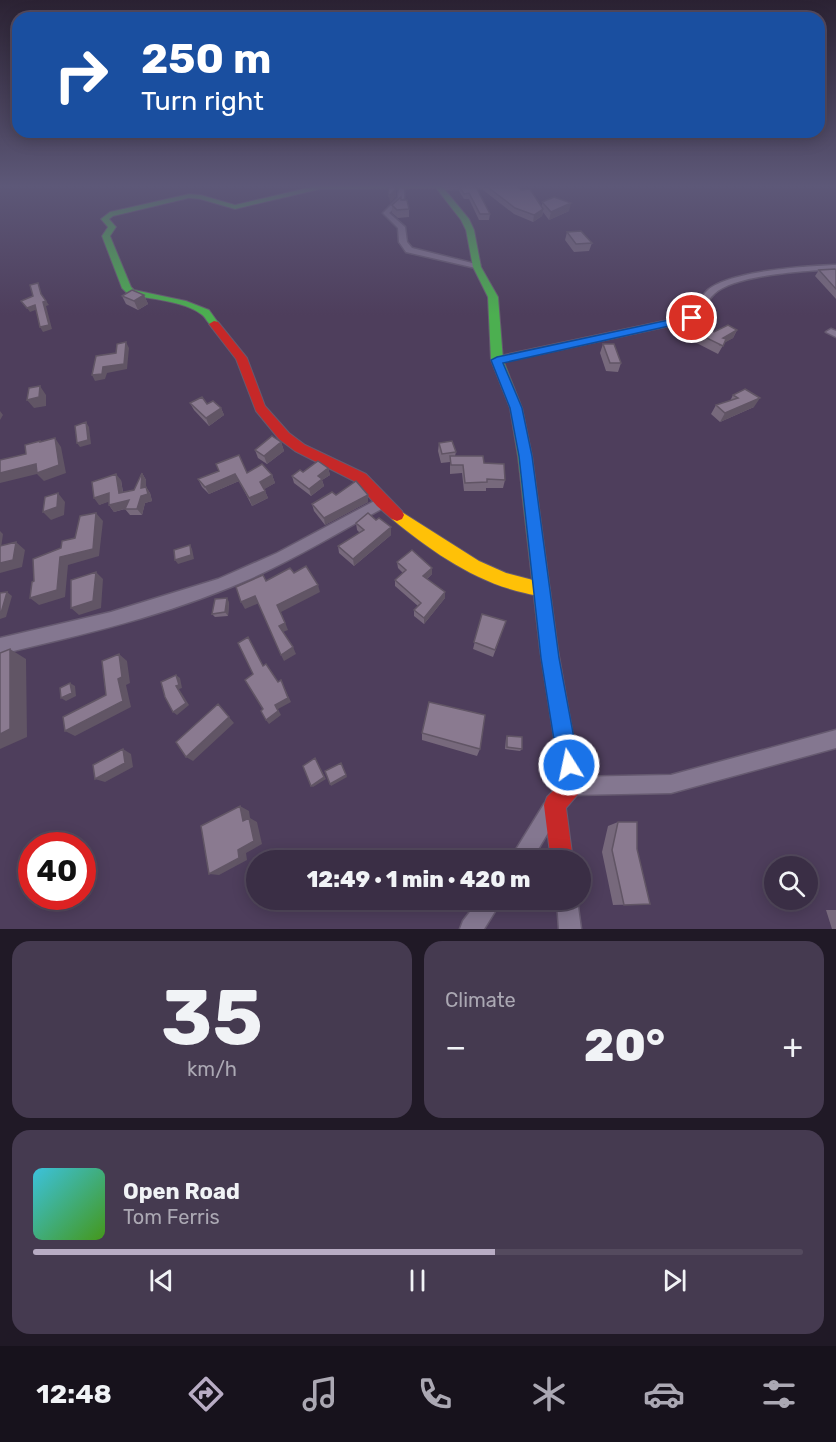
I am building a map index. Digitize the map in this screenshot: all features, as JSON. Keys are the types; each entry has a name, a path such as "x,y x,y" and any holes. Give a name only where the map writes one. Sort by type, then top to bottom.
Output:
{"street":[{"path":"111,228 106,236 127,288 140,295 183,303 205,312 241,358 260,408 275,428 300,448 361,478 382,502 417,531 476,567 502,579 542,589"},
{"path":"401,228 403,242 409,250 477,267"},
{"path":"469,228 477,267 493,297 497,360 516,408 525,456 550,658 572,786"},
{"path":"497,360 692,318 699,314 708,294 752,278 796,270 836,267"},
{"path":"0,646 102,620 218,586 247,574 382,502"},
{"path":"526,850 555,805 572,786 671,784 836,739"},
{"path":"555,805 561,850"},
{"path":"471,929 485,910"},
{"path":"568,910 570,929"}],"building":[{"path":"581,231 592,243 576,244 567,232"},
{"path":"819,270 836,270 836,289"},
{"path":"38,283 46,301 43,302 49,325 40,327 35,305 27,308 21,301 33,296 30,285"},
{"path":"132,290 144,295 134,301 122,296"},
{"path":"692,320 714,332 728,325 737,330 723,338 726,339 723,346 682,326"},
{"path":"126,342 124,364 103,367 102,374 92,375 96,356 116,353 117,344"},
{"path":"603,344 614,344 621,363 610,363"},
{"path":"40,386 39,397 27,400 29,388"},
{"path":"745,389 760,398 725,413 716,405 738,398 733,395"},
{"path":"202,397 207,404 213,401 221,408 206,418 190,403"},
{"path":"86,422 88,440 77,443 75,426"},
{"path":"272,436 281,442 264,456 255,450"},
{"path":"55,438 59,465 37,473 36,464 0,473 0,460 26,454 25,445"},
{"path":"452,441 456,452 442,454 439,443"},
{"path":"239,455 247,473 262,464 272,475 260,482 265,491 249,498 235,474 205,487 198,479 219,471 216,464"},
{"path":"450,456 483,456 484,463 504,464 505,480 487,479 487,482 465,483 463,465 451,465"},
{"path":"318,461 328,468 318,476 322,479 309,489 292,476 300,470 303,472"},
{"path":"142,473 141,488 146,487 148,494 141,496 137,509 125,509 129,500 109,505 109,493 94,498 92,482 116,474 119,493 134,490"},
{"path":"356,481 368,495 324,518 312,504 332,492 336,495"},
{"path":"58,493 57,507 43,512 45,497"},
{"path":"96,513 93,549 60,557 57,590 30,598 34,581 33,559 61,548 62,541 75,538 80,516"},
{"path":"368,513 376,520 379,518 391,527 353,559 338,546 364,530 356,523"},
{"path":"16,542 13,560 0,563 0,546"},
{"path":"190,545 191,555 175,560 174,550"},
{"path":"412,550 432,568 423,576 445,592 424,618 414,610 421,603 395,580 406,570 397,562"},
{"path":"306,566 318,585 277,605 285,623 279,626 293,647 281,655 255,596 241,602 236,587 263,575 266,581 290,568 294,573"},
{"path":"96,572 93,601 71,608 71,580"},
{"path":"7,592 1,613 0,614 0,593"},
{"path":"227,598 225,612 212,614 215,599"},
{"path":"482,614 506,621 495,650 474,642"},
{"path":"248,637 263,666 266,664 278,682 281,680 288,698 275,705 278,711 266,720 261,711 263,709 245,680 253,674 238,643"},
{"path":"10,649 10,729 0,734 0,653"},
{"path":"119,654 122,677 118,679 123,701 65,731 63,717 106,695 102,661"},
{"path":"176,675 179,685 176,686 186,703 173,712 165,697 161,682"},
{"path":"70,683 72,693 61,698 60,688"},
{"path":"429,702 485,715 480,749 422,733"},
{"path":"218,704 229,717 186,757 176,742"},
{"path":"507,736 522,737 522,749 507,747"},
{"path":"123,749 125,763 95,779 93,765"},
{"path":"315,758 324,777 311,786 303,766"},
{"path":"341,763 346,775 330,784 325,771"},
{"path":"240,806 243,821 249,818 254,841 238,850 239,858 209,874 201,826"},
{"path":"618,822 637,822 637,849 650,904 624,905 612,850"}],"traffic: fast":[{"path":"111,228 106,236 127,288 131,292 183,303 205,312 214,324"},
{"path":"469,228 477,267 493,297 497,360 516,408 525,456 549,650"}],"traffic: slow":[{"path":"397,515 434,542 473,566 506,581 542,589"}],"traffic: jam":[{"path":"214,324 241,358 260,408 284,436 300,448 361,478 397,515"},
{"path":"549,650 572,786 555,805 561,850"}],"route":[{"path":"569,765 550,658 525,456 516,408 497,360 692,318"}]}
